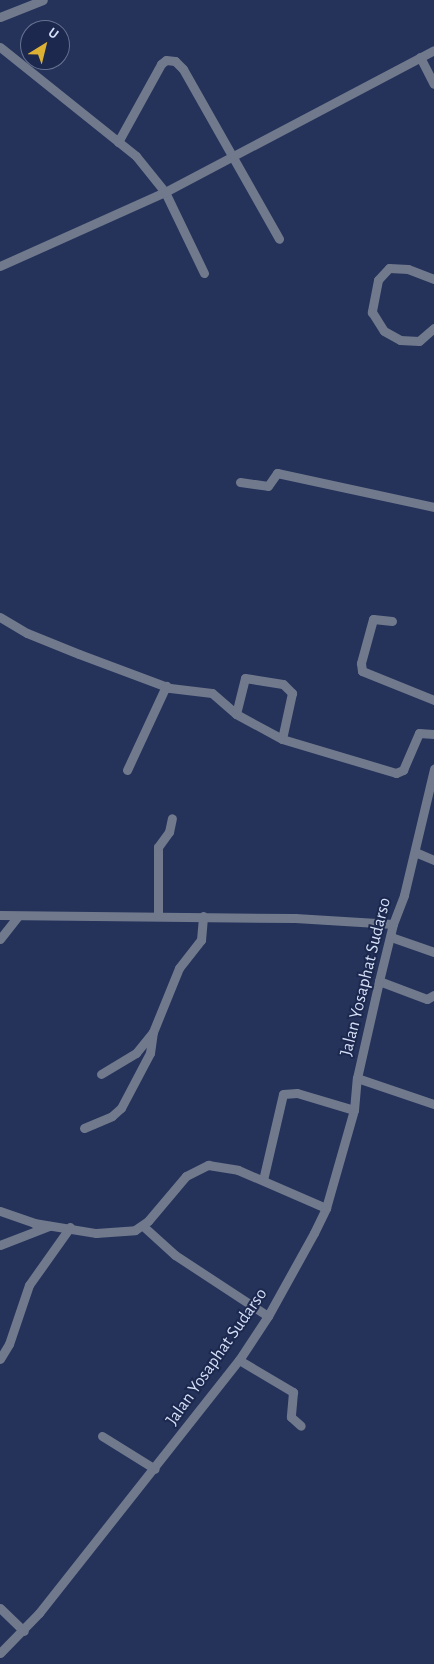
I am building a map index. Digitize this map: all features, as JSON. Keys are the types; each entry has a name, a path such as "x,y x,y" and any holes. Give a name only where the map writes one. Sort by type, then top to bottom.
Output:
{"street":[{"path":"0,16 44,0"},
{"path":"0,47 136,156 165,192 204,273"},
{"path":"0,266 165,192 434,50"},
{"path":"420,58 434,84"},
{"path":"118,142 161,64 172,60 183,69 279,240"},
{"path":"434,279 408,269 389,268 378,280 372,312 384,331 400,340 419,341 434,328"},
{"path":"240,482 268,486 277,473 434,507"},
{"path":"0,617 78,654 166,686 212,693 236,714 282,739 398,773 419,732 434,734"},
{"path":"392,621 373,619 361,663 362,671 432,700"},
{"path":"236,714 245,678 283,684 292,693 282,739"},
{"path":"128,770 166,686"},
{"name":"Jalan Yosaphat Sudarso","path":"0,1653 24,1631 155,1470 239,1360 268,1316 326,1208 354,1110 357,1078 378,981 393,924 416,852 434,769"},
{"path":"158,916 158,847 169,832 172,818"},
{"path":"416,852 434,860"},
{"path":"0,915 203,916 393,924"},
{"path":"0,939 18,916"},
{"path":"84,1128 112,1116 121,1108 150,1053 153,1032 179,968 201,940 203,916"},
{"path":"391,937 434,952"},
{"path":"378,981 427,998 434,995"},
{"path":"101,1074 136,1053 153,1032"},
{"path":"357,1078 434,1104"},
{"path":"263,1180 283,1094 296,1094 354,1110"},
{"path":"0,1211 15,1219 96,1233 128,1231 143,1226 186,1176 200,1166 229,1166 326,1208"},
{"path":"0,1245 51,1225"},
{"path":"143,1226 175,1255 268,1316"},
{"path":"0,1359 9,1344 30,1285 70,1228"},
{"path":"239,1360 293,1392 291,1418 301,1426"},
{"path":"102,1436 155,1470"},
{"path":"0,1608 24,1631"}]}
